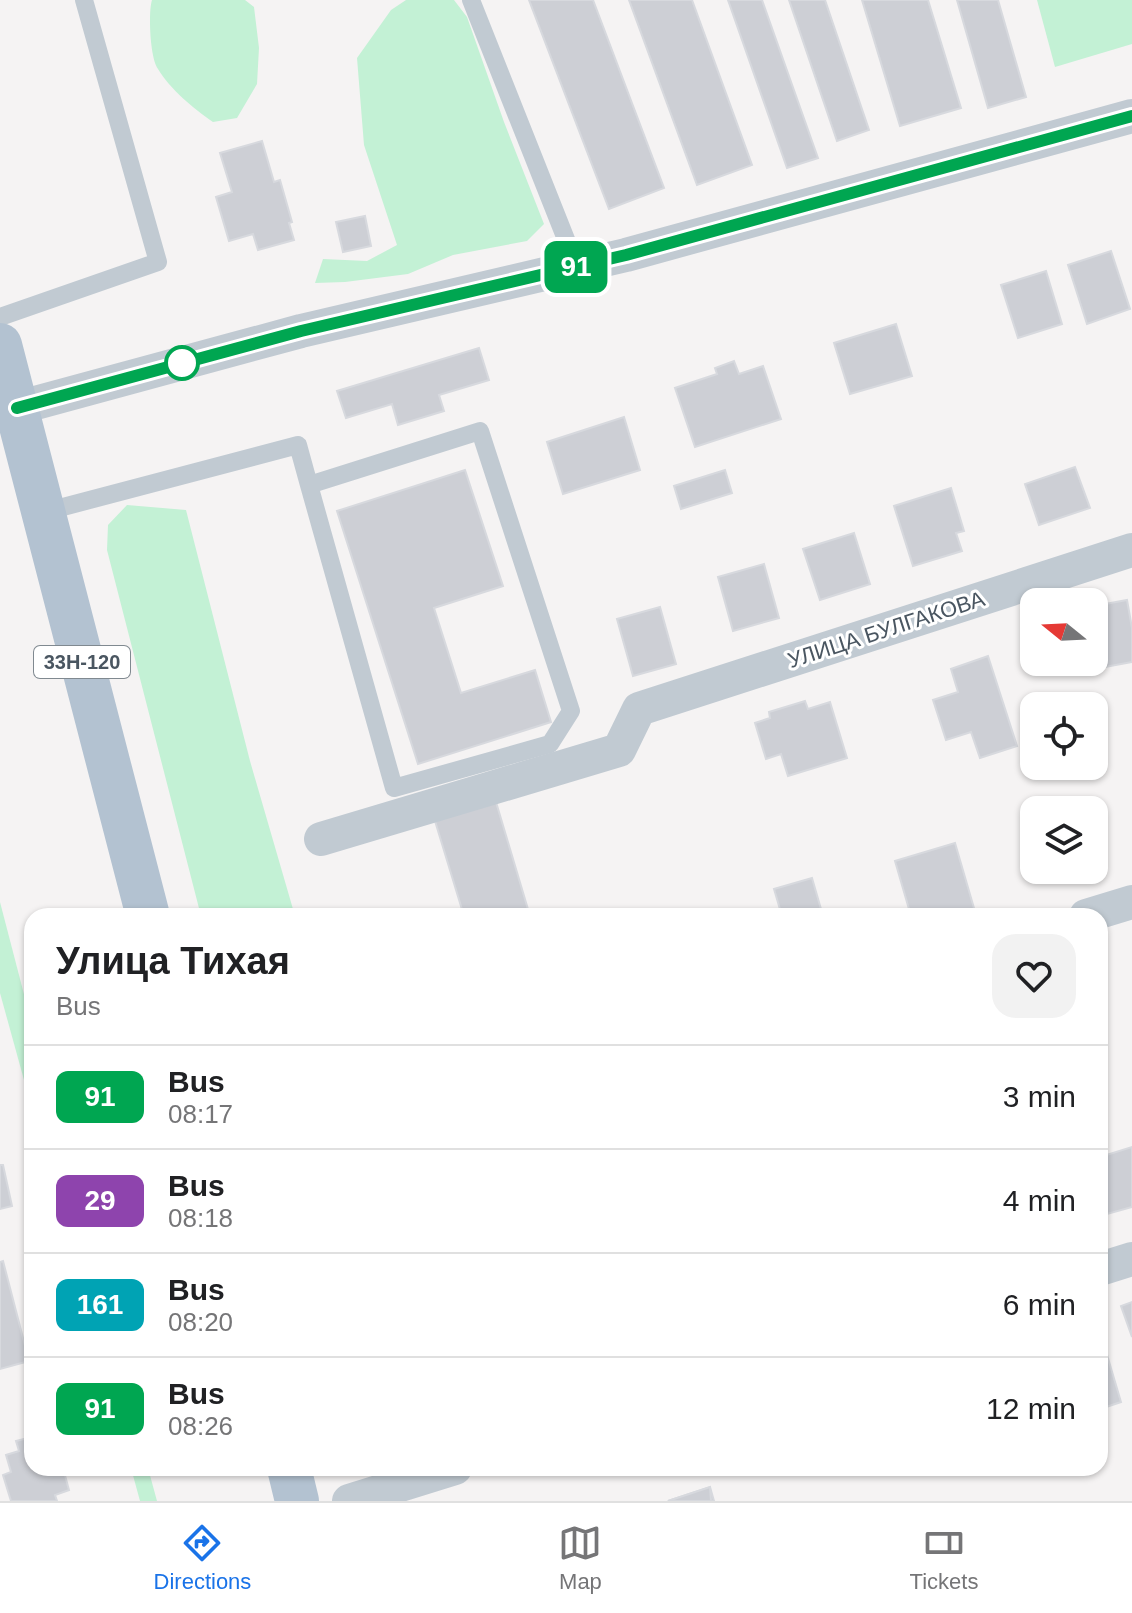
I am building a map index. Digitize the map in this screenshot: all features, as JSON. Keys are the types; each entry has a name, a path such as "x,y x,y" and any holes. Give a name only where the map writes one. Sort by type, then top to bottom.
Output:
{"main road":[{"path":"0,345 17,408"},
{"name":"33Н-120","path":"17,408 146,908"},
{"path":"291,1476 297,1501"}],"street":[{"path":"17,408 301,331 577,267 1132,116"},
{"name":"УЛИЦА БУЛГАКОВА","path":"321,839 619,750 639,709 1132,550"},
{"path":"1108,909 1132,902"},
{"path":"1108,1266 1132,1259"},
{"path":"349,1501 429,1476"}],"lane":[{"path":"0,317 158,262 84,0"},
{"path":"471,0 577,267"},
{"path":"44,512 298,445 309,485 394,788 550,744 571,711 480,431 309,485"}],"green space":[{"path":"152,0 245,0 254,7 259,48 257,84 237,118 213,122 183,98 163,76 155,63 152,45"},
{"path":"406,0 454,0 467,17 544,224 527,241 453,255 408,274 315,283 323,259 367,261 397,245 364,145 357,58 391,10"},
{"path":"1037,0 1132,0 1132,44 1055,67"},
{"path":"127,505 186,510 250,761 293,908 199,908 107,550 108,525"},
{"path":"0,902 24,994 24,1080 0,993"},
{"path":"133,1476 150,1476 157,1501 140,1501"}],"building":[{"path":"529,0 593,0 664,188 609,209"},
{"path":"629,0 692,0 752,165 697,185"},
{"path":"728,0 762,0 818,158 787,168"},
{"path":"789,0 825,0 869,130 837,141"},
{"path":"862,0 928,0 961,108 900,126"},
{"path":"957,0 998,0 1026,97 988,108"},
{"path":"262,141 274,182 280,180 294,240 258,250 253,234 229,241 216,197 232,192 220,153"},
{"path":"365,216 371,246 343,252 336,222"},
{"path":"1111,251 1130,309 1087,324 1068,265"},
{"path":"1046,271 1062,324 1018,338 1001,285"},
{"path":"896,324 912,376 850,394 834,343"},
{"path":"479,348 489,380 439,395 444,411 398,425 392,404 346,418 337,391"},
{"path":"734,361 739,374 763,366 781,419 695,447 675,388 717,374 715,368"},
{"path":"624,417 640,470 563,494 547,442"},
{"path":"1075,467 1090,508 1039,525 1025,484"},
{"path":"465,470 503,586 434,608 461,693 535,670 551,722 418,764 337,511"},
{"path":"725,470 732,493 681,509 674,486"},
{"path":"951,488 964,531 956,533 962,551 913,566 894,506"},
{"path":"854,533 870,584 820,600 803,549"},
{"path":"764,564 779,618 733,631 718,577"},
{"path":"1127,600 1132,628 1132,662 1108,666 1108,603"},
{"path":"660,607 676,664 633,676 617,619"},
{"path":"988,656 1017,746 980,758 971,732 946,740 933,700 958,692 951,669"},
{"path":"805,701 808,709 830,702 847,758 788,776 781,754 766,759 755,723 770,718 769,712"},
{"path":"496,802 528,908 462,908 435,821"},
{"path":"955,843 974,908 909,908 895,861"},
{"path":"812,878 821,908 780,908 774,889"},
{"path":"1132,1147 1132,1207 1108,1214 1108,1154"},
{"path":"0,1165 3,1165 12,1206 0,1209"},
{"path":"3,1261 24,1342 24,1362 0,1369 0,1262"},
{"path":"1132,1302 1132,1337 1121,1306"},
{"path":"1108,1358 1121,1402 1108,1406"},
{"path":"24,1439 24,1476 65,1476 69,1490 55,1495 57,1501 11,1501 3,1475 11,1472 6,1455 19,1451 16,1441"},
{"path":"710,1487 714,1501 668,1501"},
{"path":"710,1487 711,1501 668,1501"}],"bus line":[{"name":"91","path":"17,408 301,331 626,255 1132,116"}]}
